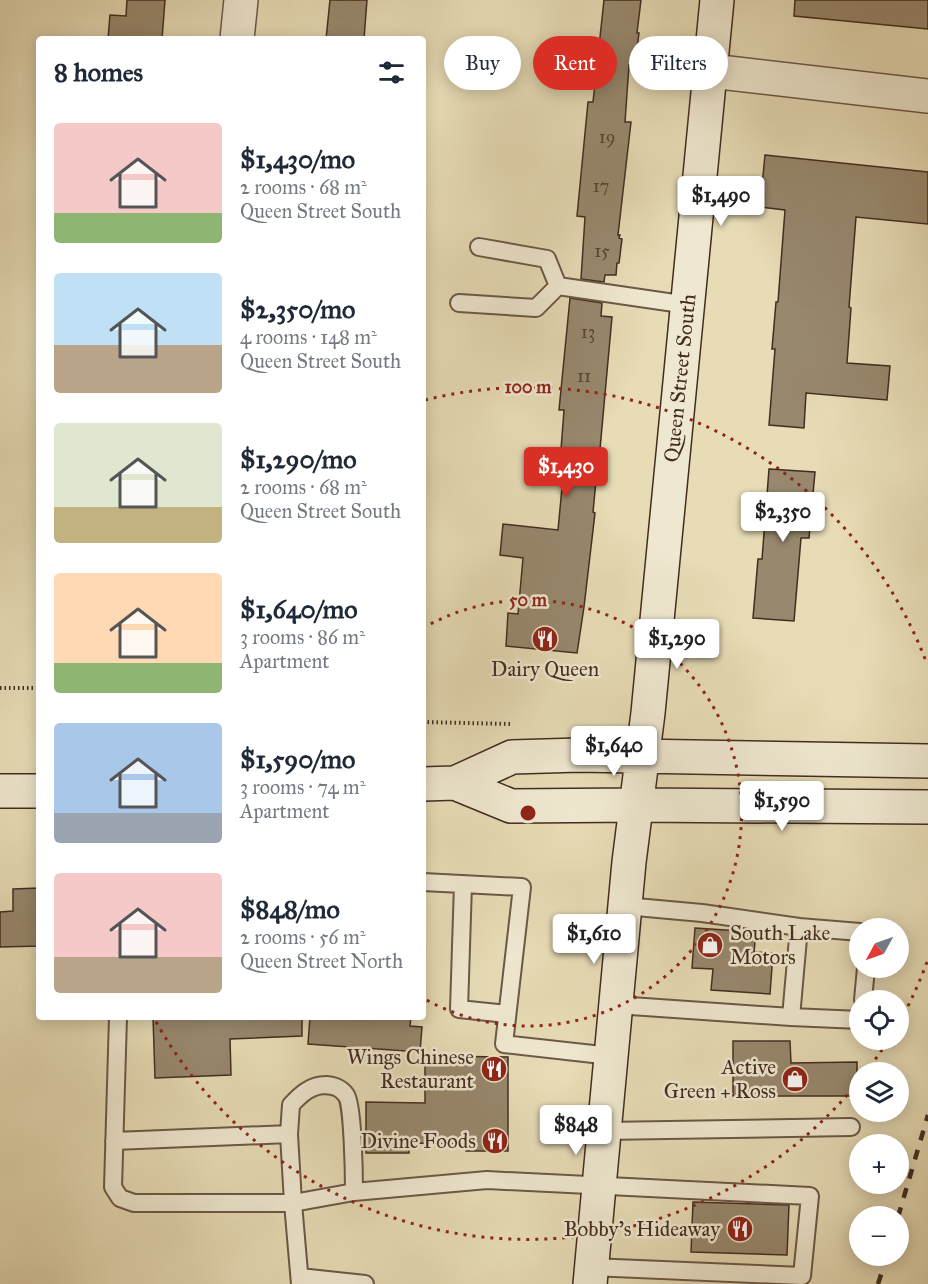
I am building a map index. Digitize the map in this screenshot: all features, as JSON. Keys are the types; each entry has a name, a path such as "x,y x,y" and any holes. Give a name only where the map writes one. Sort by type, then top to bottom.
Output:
{"main road":[{"path":"237,36 241,0"},
{"name":"Queen Street South","path":"714,36 717,0"},
{"path":"728,73 928,96"},
{"name":"Queen Street South","path":"591,1275 625,906 648,713 709,90"},
{"path":"426,784 455,783 512,757 579,755 928,761"},
{"path":"455,783 511,806 928,807"},
{"path":"0,791 36,791"}],"lane":[{"path":"479,247 547,259 558,286"},
{"path":"558,286 688,305"},
{"path":"459,303 536,308 558,286"},
{"path":"426,882 522,887 504,1044 611,1056"},
{"path":"463,884 459,1009 507,1014"},
{"path":"625,906 849,931"},
{"path":"791,1017 799,927"},
{"path":"616,1005 849,1020"},
{"path":"118,1020 113,1187 120,1198 134,1203 293,1203 354,1192 487,1180 810,1196 802,1276 591,1275"},
{"path":"354,1192 347,1096 336,1086 317,1085 301,1094 291,1105 289,1134 300,1280 365,1284"},
{"path":"604,1131 851,1127"},
{"path":"114,1141 289,1134"}],"path":[{"path":"0,688 36,688"},
{"path":"426,722 513,724"}],"building":[{"path":"127,0 165,0 162,36 108,36 110,15 126,16"},
{"path":"330,0 367,0 364,36 326,36"},
{"path":"604,0 641,0 637,33 639,36 629,36 625,122 631,122 618,235 622,239 619,263 617,263 616,275 605,275 604,282 581,279 585,217 577,216 588,102 593,102 594,90 617,90 617,36 600,36"},
{"path":"795,0 928,0 928,29 794,16"},
{"path":"765,155 928,172 928,224 856,217 847,363 890,366 887,400 806,393 804,428 769,425 775,349 772,349 785,210 760,207"},
{"path":"570,298 602,303 601,316 612,317 593,512 595,513 577,653 506,646 508,613 518,614 523,558 500,555 503,524 558,530 563,477 559,476 564,410 559,410"},
{"path":"769,469 815,472 809,538 801,538 794,621 753,618 758,559 762,559"},
{"path":"36,888 36,946 0,947 0,912 13,911 13,889"},
{"path":"695,928 756,932 754,952 773,953 770,994 711,990 713,969 692,968"},
{"path":"153,1020 302,1020 302,1036 230,1039 231,1075 155,1078"},
{"path":"310,1020 411,1020 410,1026 422,1027 420,1052 308,1044"},
{"name":"Active Green + Ross","path":"733,1041 790,1041 791,1063 849,1062 849,1096 733,1096"},
{"path":"425,1056 508,1057 508,1151 466,1151 466,1144 409,1143 409,1153 366,1153 366,1102 425,1103"},
{"name":"Bobby's Hideaway","path":"693,1202 789,1205 787,1255 691,1252"}],"railway":[{"path":"901,1206 928,1115"},
{"path":"878,1284 884,1266"}],"place":[{"name":"Dairy Queen","path":"545,639"},
{"name":"South Lake Motors","path":"710,945"},
{"name":"Wings Chinese Restaurant","path":"494,1069"},
{"name":"Active Green + Ross","path":"795,1079"},
{"name":"Divine Foods","path":"495,1141"},
{"name":"Bobby's Hideaway","path":"740,1229"}]}
